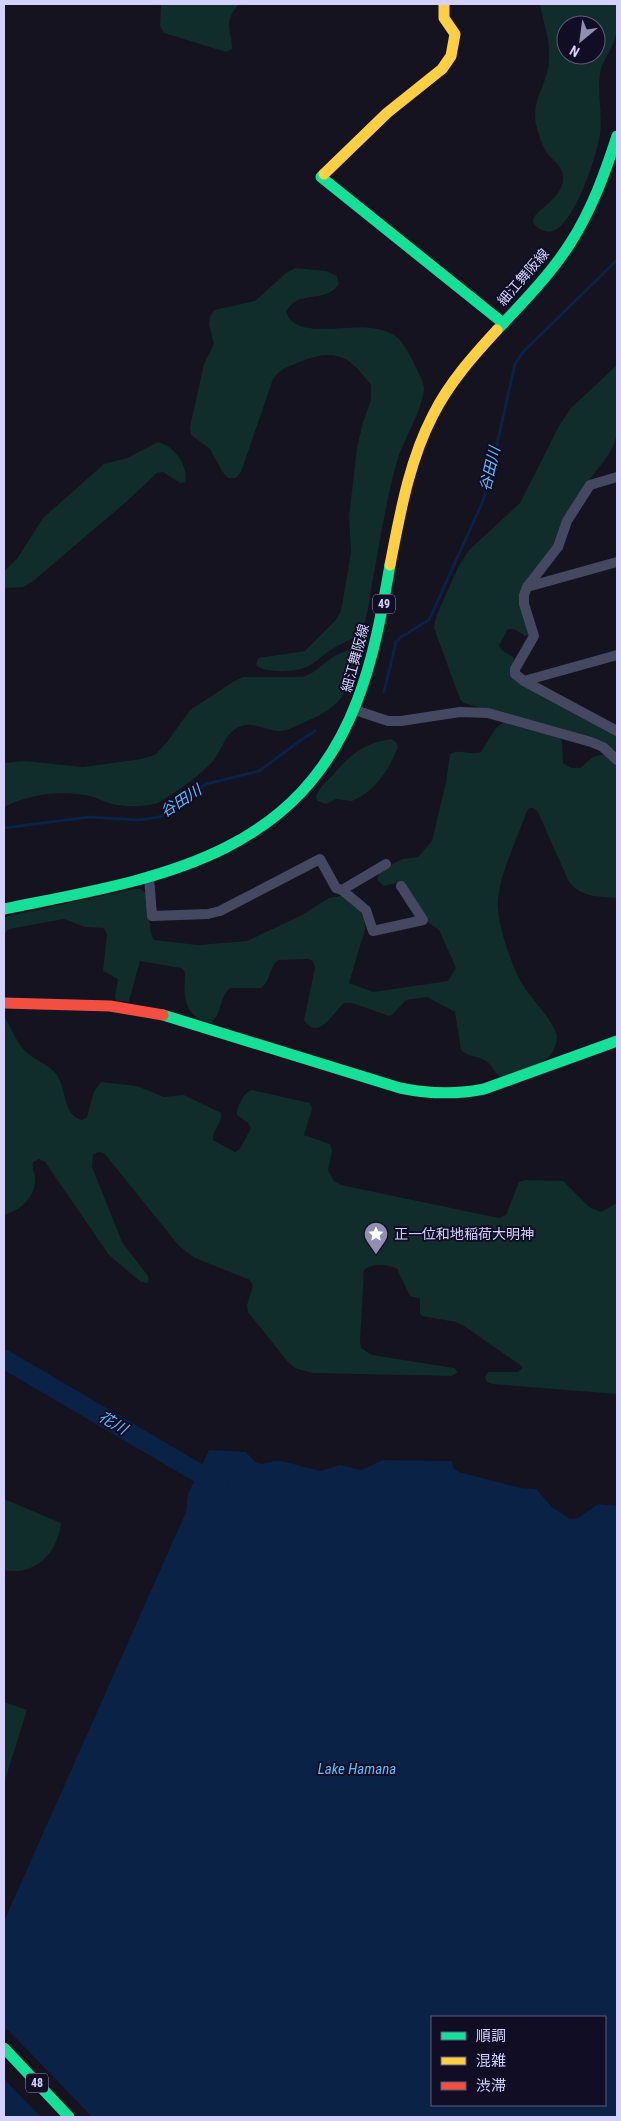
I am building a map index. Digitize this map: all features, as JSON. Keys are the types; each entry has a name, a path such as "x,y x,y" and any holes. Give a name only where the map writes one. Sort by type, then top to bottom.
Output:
{"main road":[{"path":"444,4 444,18 455,34 454,48 447,63 436,75 387,113 321,177 503,323"},
{"name":"細江舞阪線","path":"4,909 149,877 190,865 221,852 249,836 275,817 320,770 339,743 355,710 366,679 376,644 405,494 419,445 433,415 450,386 550,270 574,238 593,203 617,136"},
{"path":"4,1003 110,1006 148,1012 400,1088 450,1095 484,1089 617,1041"},
{"name":"48","path":"4,2048 69,2117"}],"street":[{"path":"617,477 590,485 568,521 558,547 527,587 524,595 524,604 534,636 515,669 515,674 524,681 617,731"},
{"path":"527,587 617,562"},
{"path":"524,681 617,655"},
{"path":"355,710 388,722 460,712 488,713 591,742 603,747 617,760"},
{"path":"149,877 152,916 214,913 320,858 336,888 342,890 366,910 374,931 423,920 401,886"},
{"path":"342,890 386,864"}],"green space":[{"path":"161,4 239,4 229,21 232,49 226,52 164,33 160,26"},
{"path":"540,4 617,4 615,38 606,58 606,15 556,15 556,65 603,65 599,89 601,127 594,159 573,210 555,230 545,231 535,225 533,222 534,217 559,192 563,181 559,166 547,153 540,139 535,115 548,69 548,39"},
{"path":"295,268 326,271 337,276 339,284 326,294 297,300 286,312 293,322 305,327 320,329 355,327 372,328 387,332 403,343 418,370 424,387 421,403 401,450 394,473 367,615 361,632 309,666 298,670 274,671 260,668 256,665 258,658 305,651 335,621 341,611 351,553 349,517 357,448 363,422 371,400 371,385 349,361 333,355 314,357 283,370 273,379 241,472 236,478 228,478 210,449 191,435 190,427 204,364 214,344 209,325 210,317 214,310 255,301 286,273"},
{"path":"617,365 617,433 614,444 609,454 588,482 555,545 524,585 529,635 525,636 514,629 508,629 499,645 502,650 514,658 511,675 516,681 617,735 617,751 464,703 460,699 434,628 436,617 458,567 469,550 520,503 559,426 571,408"},
{"path":"158,442 175,452 185,470 185,482 180,483 163,472 157,473 32,582 23,587 4,588 4,571 17,559 43,518 104,464 127,458"},
{"path":"355,647 358,652 347,688 342,697 327,711 284,731 250,725 234,730 208,767 187,784 158,803 141,806 123,806 90,796 57,793 35,796 4,807 4,763 25,761 83,767 141,759 155,755 190,710 233,682 243,677 303,677 312,673 334,656"},
{"path":"504,722 559,738 562,741 563,763 571,768 580,768 593,757 604,754 610,757 617,767 617,898 590,895 573,886 568,880 538,812 534,808 529,808 526,813 502,879 498,908 501,929 508,951 523,985 549,1020 557,1035 556,1045 552,1053 546,1060 529,1068 501,1077 481,1058 464,1053 461,1050 455,1012 427,997 406,1000 389,1016 352,1003 344,1003 325,1024 315,1028 309,1026 304,1020 315,968 313,961 308,959 278,960 273,966 267,982 261,988 230,988 224,996 215,1020 211,1023 202,1020 190,1010 185,997 185,972 181,968 140,961 129,1001 116,1001 118,979 103,971 107,934 104,928 85,927 64,919 9,929 5,933 4,941 4,917 134,889 140,889 146,893 151,934 154,940 198,945 247,941 302,915 329,898 342,896 355,906 364,918 365,923 365,929 349,983 373,992 448,981 456,968 439,930 429,923 405,885 400,882 384,886 377,880 380,871 402,859 418,857 432,841 446,782 450,754 454,752 481,752 496,728"},
{"path":"391,739 396,742 398,747 386,772 368,792 352,801 336,799 326,804 318,801 316,797 320,789 356,752 371,744"},
{"path":"4,1016 22,1048 57,1075 71,1113 82,1120 87,1117 94,1091 101,1082 137,1086 164,1097 184,1095 221,1113 213,1140 235,1152 240,1149 251,1128 248,1123 237,1115 237,1112 243,1097 252,1090 310,1103 312,1109 304,1135 330,1144 332,1151 328,1170 334,1181 341,1185 499,1218 506,1215 519,1182 525,1180 563,1181 589,1207 601,1212 617,1203 617,1394 487,1382 485,1377 488,1372 518,1372 523,1367 464,1326 456,1322 422,1316 420,1313 420,1299 410,1296 397,1269 385,1265 371,1266 364,1270 361,1348 372,1355 454,1368 458,1372 452,1376 312,1373 295,1368 288,1362 248,1312 247,1305 253,1286 250,1280 195,1258 179,1246 104,1153 98,1152 93,1155 92,1167 122,1242 148,1276 148,1283 141,1282 109,1255 45,1162 39,1159 33,1162 35,1185 30,1197 22,1206 4,1215"},
{"path":"4,1499 61,1523 59,1534 50,1552 35,1566 26,1570 4,1570"},
{"path":"4,1702 27,1710 4,1783"}],"water":[{"name":"Lake Hamana","path":"209,1450 246,1452 255,1462 262,1464 282,1461 320,1471 340,1465 361,1470 383,1460 452,1461 454,1469 459,1472 521,1488 536,1489 552,1507 570,1519 578,1518 598,1504 617,1506 617,2117 92,2117 9,2031 4,2029 4,1921 186,1512 188,1494"},
{"path":"4,2079 41,2117 4,2117"}],"waterway":[{"name":"谷田川","path":"384,692 396,642 429,620 483,501 515,364 523,352 617,260"},
{"name":"谷田川","path":"4,828 89,817 138,820 159,817 177,807 206,784 259,771 315,731"},
{"name":"花川","path":"4,1359 219,1485"}],"traffic: fast":[{"path":"497,330 546,277 571,242 597,190 617,136"},
{"path":"324,174 321,177 503,323"},
{"path":"4,909 113,886 164,872 213,854 257,829 297,797 330,755 357,701 373,651 390,565"},
{"path":"163,1015 400,1088 432,1093 452,1093 484,1089 617,1041"},
{"path":"4,2048 69,2117"}],"traffic: slow":[{"path":"324,174 387,113 442,69 451,56 455,34 444,18 444,4"},
{"path":"390,565 411,469 433,415 454,381 497,330"}],"traffic: jam":[{"path":"4,1003 110,1006 163,1015"}],"place":[{"name":"正一位和地稲荷大明神","path":"376,1255"}]}
